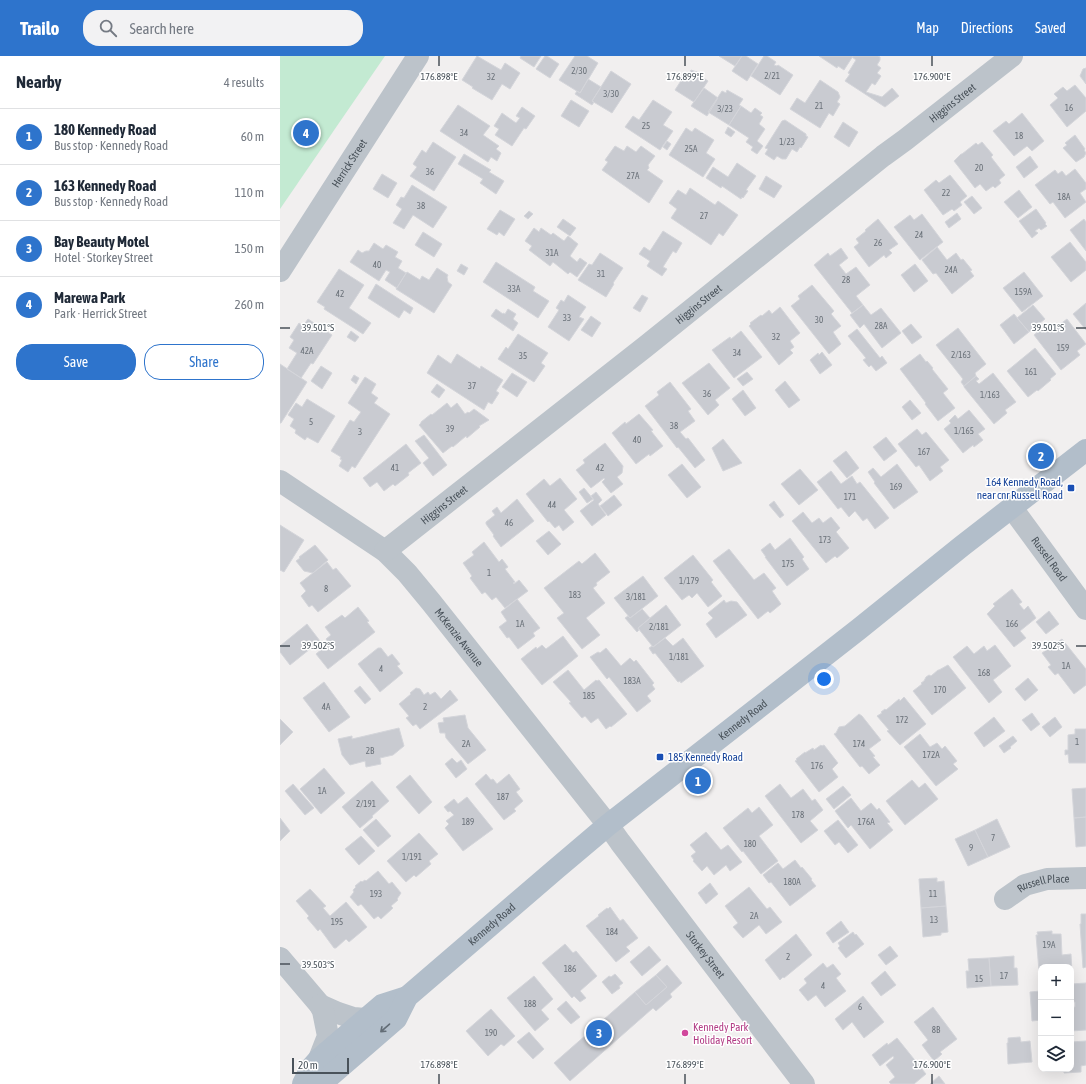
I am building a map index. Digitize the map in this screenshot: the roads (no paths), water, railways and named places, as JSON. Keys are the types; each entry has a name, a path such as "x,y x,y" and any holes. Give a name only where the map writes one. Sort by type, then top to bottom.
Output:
{"main road":[{"name":"Kennedy Road","path":"318,1084 323,1082 396,1018 407,997 608,825 1086,450"},
{"name":"Kennedy Road","path":"303,1084 311,1068 319,1059 382,1005 407,997"}],"street":[{"name":"Herrick Street","path":"280,271 418,56"},
{"name":"Higgins Street","path":"385,551 645,347 883,156 1012,56"},
{"name":"McKenzie Avenue","path":"280,482 385,551 407,573 608,825"},
{"name":"Russell Road","path":"1012,508 1086,610"},
{"name":"Storkey Street","path":"608,825 804,1084"},
{"name":"Russell Place","path":"1005,900 1025,885 1039,881 1047,879 1086,878"},
{"path":"280,958 320,1004 332,1011 353,1018 366,1019"},
{"path":"319,1059 328,1036 320,1004"}],"place":[{"name":"Marewa Park","path":"306,133"},
{"name":"163 Kennedy Road","path":"1041,456"},
{"name":"164 Kennedy Road, near cnr Russell Road","path":"1071,488"},
{"name":"185 Kennedy Road","path":"660,757"},
{"name":"180 Kennedy Road","path":"698,781"},
{"name":"Bay Beauty Motel","path":"599,1033"},
{"name":"Kennedy Park Holiday Resort","path":"685,1033"}]}
